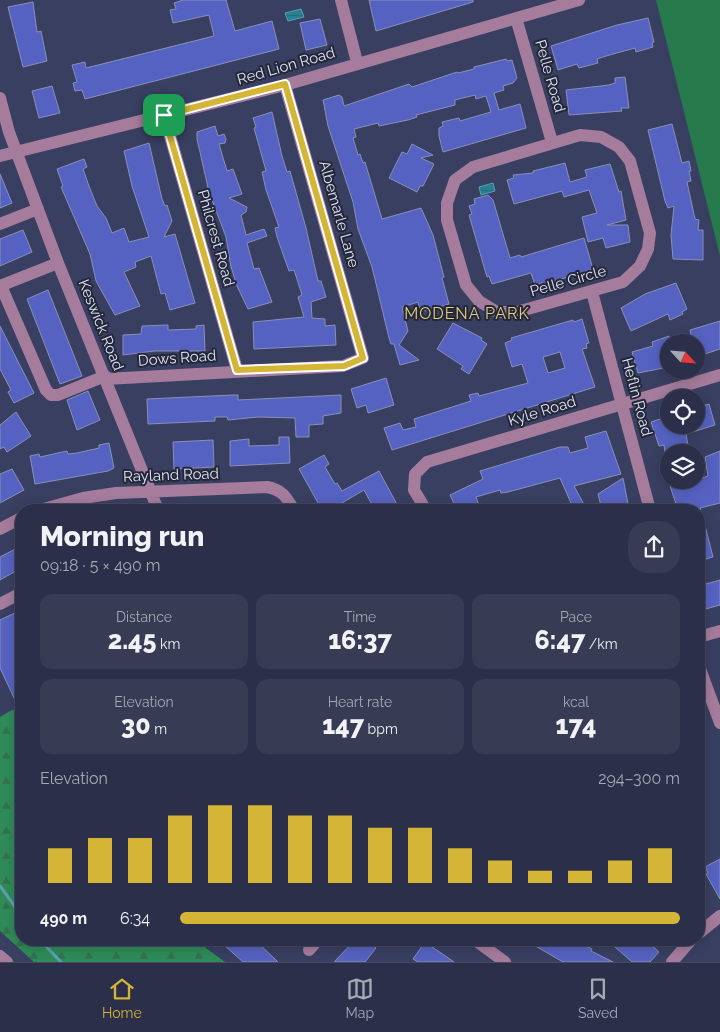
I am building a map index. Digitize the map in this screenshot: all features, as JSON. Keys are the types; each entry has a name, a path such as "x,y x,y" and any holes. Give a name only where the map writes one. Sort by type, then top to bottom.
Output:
{"street":[{"path":"341,0 357,62"},
{"name":"Red Lion Road","path":"0,156 285,84 579,0"},
{"name":"Pelle Road","path":"516,18 552,142"},
{"name":"Albemarle Lane","path":"285,84 362,353"},
{"name":"Keswick Road","path":"0,98 16,152 58,263 156,504"},
{"name":"Philcrest Road","path":"164,115 237,370"},
{"name":"Pelle Circle","path":"580,135 602,137 619,147 630,161 650,233 648,249 640,266 624,282 518,312 497,312 479,301 466,285 447,220 447,203 455,180 473,167 552,142 580,135"},
{"path":"0,224 38,209"},
{"path":"1,286 58,263"},
{"name":"Dows Road","path":"1,286 46,390 51,395 58,395 106,378 344,366 363,358 362,353"},
{"name":"Heflin Road","path":"592,292 648,504"},
{"name":"Kyle Road","path":"422,504 414,490 415,474 427,462 720,375"},
{"name":"Rayland Road","path":"63,504 83,498 151,492 267,487 279,489 290,504"},
{"path":"0,529 15,521"},
{"path":"0,604 15,596"},
{"path":"705,635 720,631"},
{"path":"705,682 720,723"},
{"path":"705,928 720,916"},
{"path":"309,950 313,946"},
{"path":"483,946 503,961"},
{"path":"672,962 682,946"},
{"path":"0,956 7,962"}],"green space":[{"path":"12,710 15,710 15,945 0,931 0,717"},
{"path":"16,946 203,946 225,962 34,962"}],"shaded area":[{"path":"656,0 720,0 720,256"},
{"path":"301,9 304,17 288,21 285,13"},
{"path":"493,183 495,191 481,195 479,187"}],"building":[{"path":"183,0 226,0 235,31 272,21 279,49 85,99 82,90 75,91 73,83 77,82 72,65 85,62 86,68 214,36 209,15 173,23 170,10 176,9 174,3"},
{"path":"369,0 473,0 473,2 376,31"},
{"path":"33,2 37,32 41,31 47,61 23,67 8,7"},
{"path":"648,18 654,42 652,43 653,47 636,52 635,48 597,59 598,63 579,68 577,64 558,70 551,46 617,25"},
{"path":"320,19 327,45 306,50 300,23"},
{"path":"506,59 507,61 512,60 517,78 513,83 503,86 504,90 494,93 499,110 520,104 526,128 443,152 439,136 439,128 443,126 442,122 459,118 460,121 491,112 486,96 476,99 475,95 455,100 455,105 416,115 417,117 408,120 379,126 378,123 354,129 356,137 353,138 358,155 360,154 363,163 365,162 382,219 421,208 433,235 444,277 442,278 449,304 425,311 424,309 420,310 418,302 402,307 408,331 399,345 419,360 400,365 394,344 391,344 389,338 372,267 358,229 353,202 328,126 323,100 339,95 342,97 344,106 409,84 412,87 457,72"},
{"path":"625,77 629,108 621,108 622,111 569,115 566,90 609,85 615,83 615,78"},
{"path":"52,86 60,113 39,118 32,91"},
{"path":"272,112 282,156 287,172 290,171 306,228 318,281 321,281 326,297 311,302 312,318 325,319 325,326 335,325 336,345 254,349 253,322 304,317 298,297 302,295 294,270 289,271 277,237 275,228 279,227 266,190 262,172 266,171 254,128 256,127 253,118"},
{"path":"672,124 682,163 689,161 691,181 687,182 695,219 699,220 698,230 703,230 703,260 673,259 671,235 674,206 668,208 665,201 648,130"},
{"path":"215,126 218,136 224,134 226,139 225,143 219,144 227,171 233,169 242,194 229,198 247,207 246,212 241,215 246,235 264,229 267,236 247,243 254,269 259,268 272,302 248,309 237,286 231,267 226,237 209,192 197,139 197,132"},
{"path":"149,143 162,199 165,206 167,205 172,221 164,237 175,234 195,303 170,310 165,293 161,294 151,256 135,262 136,267 124,272 140,306 115,315 96,281 90,254 61,187 63,186 57,169 84,159 87,167 83,169 89,186 97,206 106,218 112,233 124,228 129,242 149,237 132,186 124,151"},
{"path":"412,144 433,155 421,158 434,164 423,186 420,186 417,192 389,178 402,152 407,154"},
{"path":"565,163 570,182 587,177 585,170 610,164 619,192 621,191 626,220 607,225 628,225 630,242 606,248 603,238 588,242 582,217 597,213 589,190 564,197 562,191 514,204 507,180 514,178 513,175 533,173 533,171"},
{"path":"0,174 12,203 0,208"},
{"path":"488,195 493,200 510,258 520,255 521,257 584,238 593,269 543,285 542,283 535,285 531,273 492,284 489,276 487,277 469,215 472,214 469,206 475,204 474,199"},
{"path":"23,230 32,252 0,266 0,239"},
{"path":"676,283 687,309 682,312 683,314 670,320 668,314 631,331 621,308 645,294"},
{"path":"48,290 82,376 60,384 27,299"},
{"path":"582,319 589,343 586,344 587,348 582,349 595,387 392,450 384,428 400,423 403,430 416,427 414,419 471,401 469,395 478,393 479,396 528,383 522,364 512,367 505,343 512,340 511,338 573,320 574,322","holes":["560,352 565,368 548,373 543,357"]},
{"path":"720,321 720,349 705,354 705,334 691,334 690,330"},
{"path":"453,323 482,338 481,340 487,344 469,374 461,369 463,366 437,349"},
{"path":"168,325 168,330 196,329 196,326 204,325 205,351 154,351 123,355 123,335 141,334 142,326"},
{"path":"0,326 34,393 14,403 8,392 11,390 0,369"},
{"path":"660,339 660,369 638,373 632,352 653,346 652,342"},
{"path":"386,378 394,405 368,413 366,405 357,408 351,389"},
{"path":"88,391 100,420 77,430 67,400"},
{"path":"238,395 238,400 341,395 341,413 323,416 323,424 309,425 309,437 296,437 295,418 258,417 228,420 227,417 215,417 215,421 148,424 147,399"},
{"path":"709,404 715,425 705,428 705,405"},
{"path":"16,412 31,436 7,452 4,447 0,449 0,425"},
{"path":"660,419 660,434 686,434 688,444 660,444 659,446 651,422"},
{"path":"606,431 621,474 574,486 584,504 569,504 571,503 560,478 508,492 501,493 500,490 476,497 479,504 454,504 450,495 483,479 480,471 560,447 568,447 570,453 588,448 585,437"},
{"path":"279,437 289,437 290,463 230,466 230,441 249,439 249,446 279,445"},
{"path":"213,440 214,467 174,469 173,442"},
{"path":"109,443 114,468 108,471 35,484 30,456 39,454 40,457 67,451 68,454 77,453 99,448 99,445"},
{"path":"720,451 720,503 705,507 705,504 676,504 671,489 705,489 705,477 708,476 705,457"},
{"path":"324,455 329,464 325,467 335,484 337,483 342,491 379,471 397,504 372,504 364,490 340,504 319,504 299,469"},
{"path":"12,469 24,490 0,503 0,474"},
{"path":"623,478 628,504 600,504 598,494"},
{"path":"705,526 713,557 705,559"},
{"path":"15,549 15,571 0,580 0,557"},
{"path":"705,580 706,584 720,580 720,605 705,609"},
{"path":"15,613 15,700 0,668 0,620"},
{"path":"720,859 720,899 706,874 708,873 705,867"},
{"path":"225,946 261,946 278,962 243,962"},
{"path":"349,946 374,946 376,948 365,962 334,962"},
{"path":"422,946 431,946 454,962 418,962 413,959"},
{"path":"535,946 586,946 592,949 591,951 613,962 563,962"},
{"path":"614,946 652,946 659,952 650,962 632,962"}],"waterway":[{"path":"0,886 15,907"},
{"path":"46,946 61,962"}],"district":[{"name":"MODENA PARK","path":"467,313"}],"route":[{"path":"285,84 363,358 344,366 237,370 164,115 285,84"}]}
